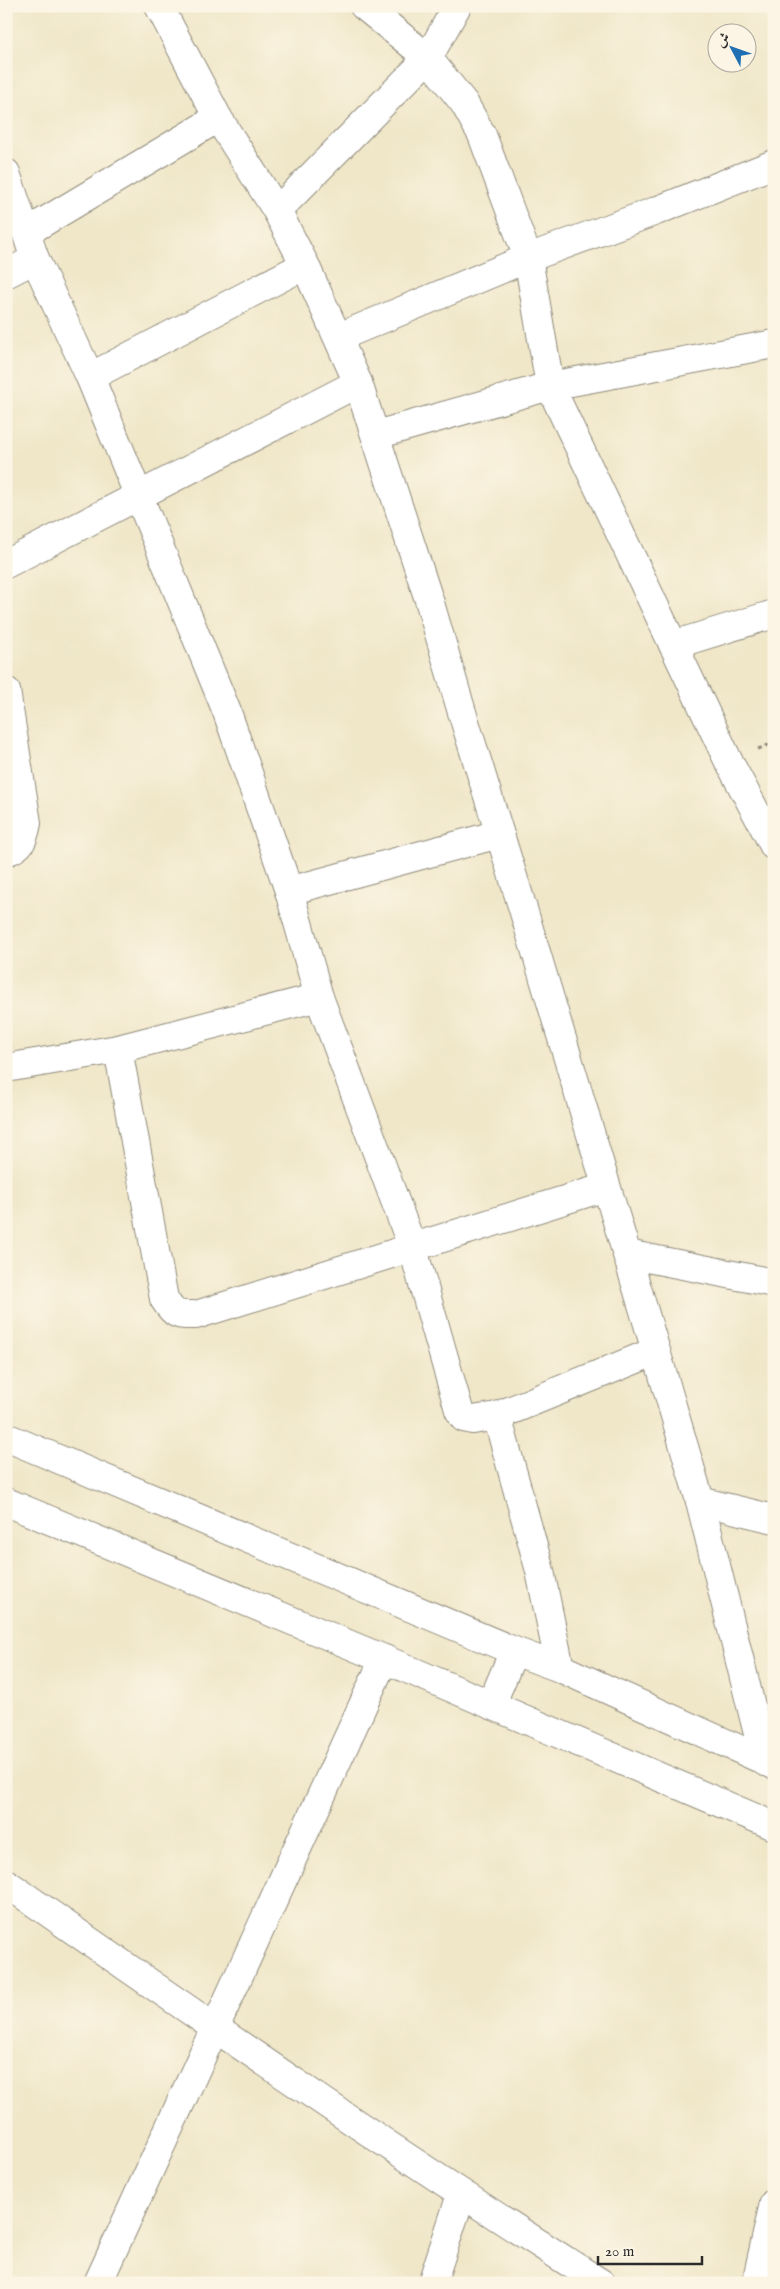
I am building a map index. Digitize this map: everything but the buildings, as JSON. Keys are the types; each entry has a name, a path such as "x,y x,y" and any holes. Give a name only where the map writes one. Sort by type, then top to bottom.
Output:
{"street":[{"path":"159,6 218,118 277,211 339,337 358,383 430,602 656,1351 700,1501 769,1764"},
{"path":"364,6 428,58 464,103 482,135 528,258 550,386 728,760 774,846"},
{"path":"277,211 428,58 457,6"},
{"path":"26,232 218,118"},
{"path":"339,337 528,258 656,211 774,164"},
{"path":"6,173 35,259 90,377 141,497 227,712 289,891 319,997 413,1249 459,1410 464,1418 473,1420 497,1416 656,1351"},
{"path":"6,274 35,259"},
{"path":"90,377 305,265"},
{"path":"376,436 550,386 774,344"},
{"path":"6,564 141,497 358,383"},
{"path":"673,645 774,614"},
{"path":"6,691 27,823 24,839 16,849 6,852"},
{"path":"289,891 499,834"},
{"path":"6,1068 118,1049 319,997"},
{"path":"118,1049 164,1299 172,1312 179,1316 196,1315 413,1249 606,1187"},
{"path":"627,1254 774,1284"},
{"path":"497,1416 540,1572 560,1668"},
{"path":"6,1436 514,1651 560,1668 769,1764"},
{"path":"700,1501 774,1519"},
{"path":"6,1502 268,1613 384,1659 774,1826"},
{"path":"491,1705 514,1651"},
{"path":"98,2283 213,2028 384,1659"},
{"path":"6,1883 213,2028 462,2195 601,2283"},
{"path":"432,2283 462,2195"},
{"path":"756,2283 774,2203"}]}
